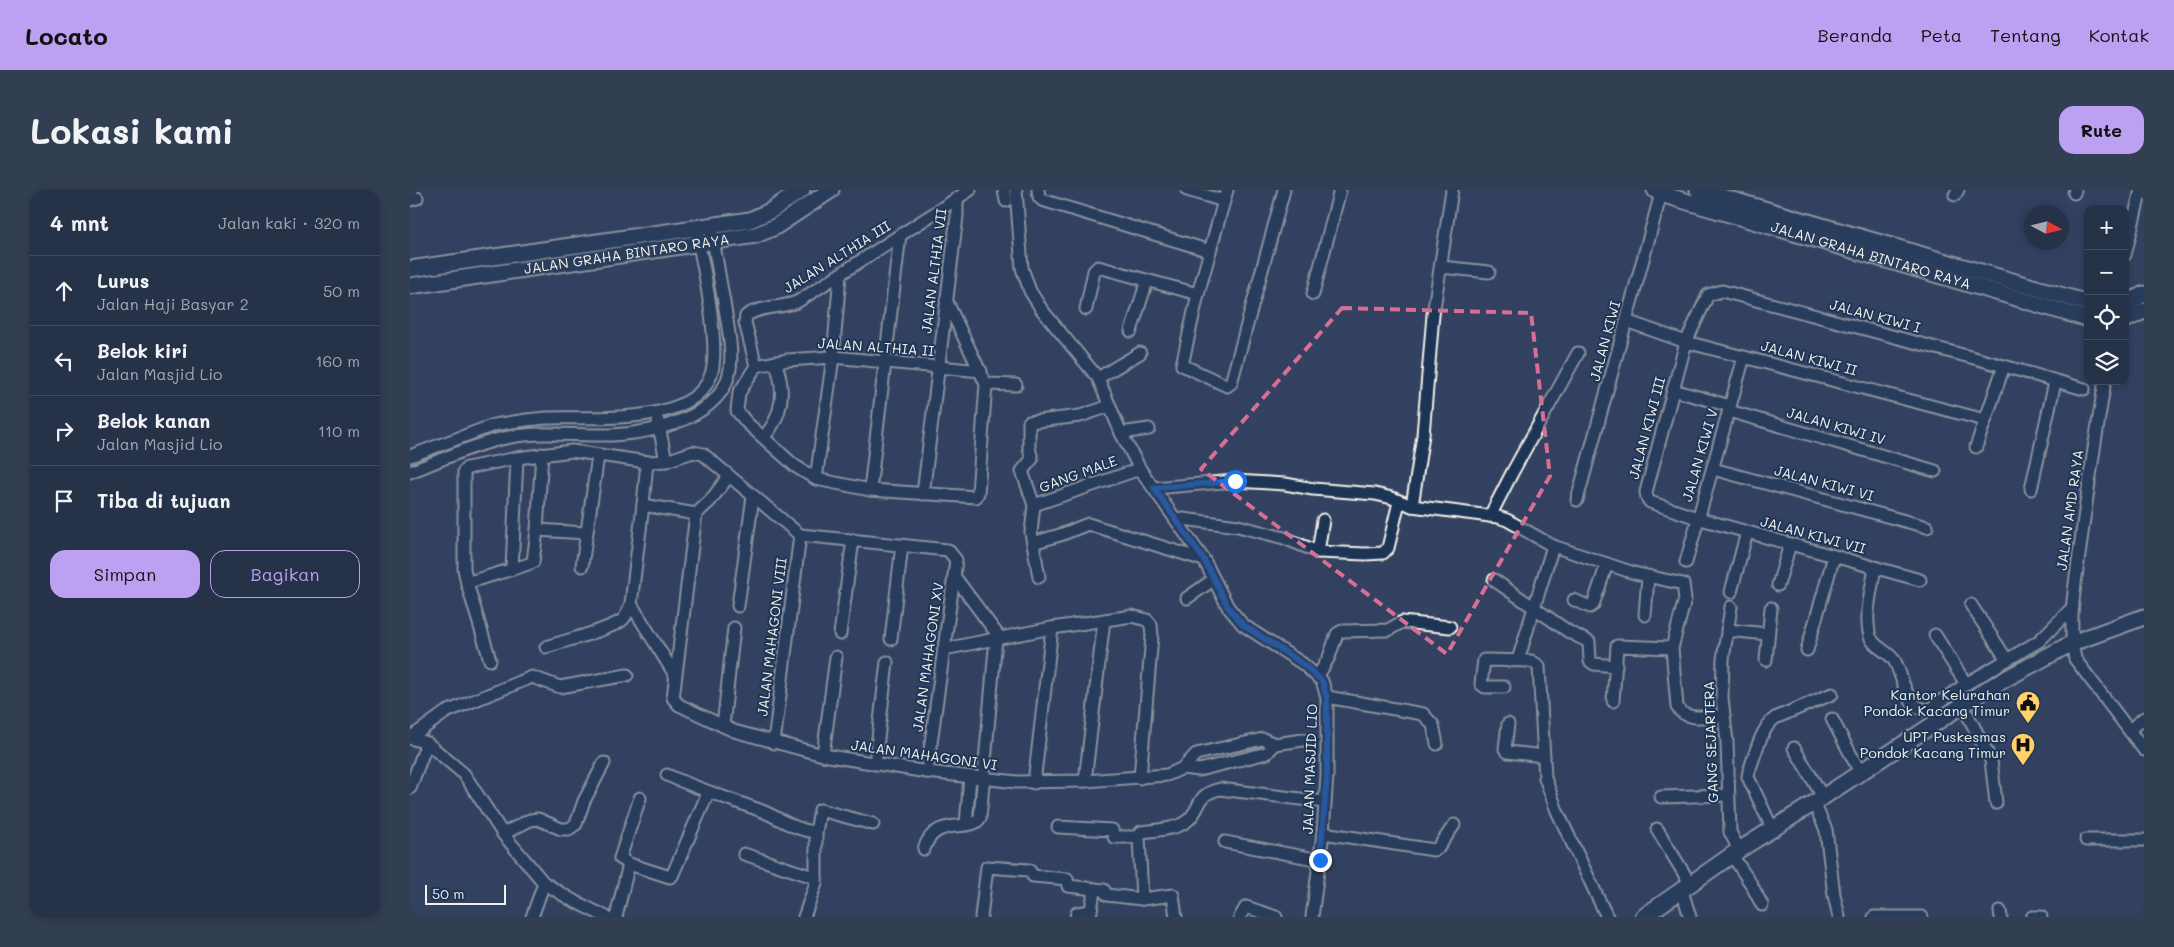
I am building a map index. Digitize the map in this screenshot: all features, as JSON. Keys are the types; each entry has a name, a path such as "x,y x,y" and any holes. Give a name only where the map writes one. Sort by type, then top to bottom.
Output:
{"main road":[{"name":"JALAN GRAHA BINTARO RAYA","path":"410,286 705,235 750,220 770,211 802,190"},
{"name":"JALAN GRAHA BINTARO RAYA","path":"410,269 705,235 756,235 775,227 831,190"},
{"name":"JALAN GRAHA BINTARO RAYA","path":"1698,190 1818,233 2084,318"},
{"name":"JALAN GRAHA BINTARO RAYA","path":"1659,191 2084,302"},
{"path":"2129,302 2144,294"},
{"path":"2129,318 2144,310"},
{"path":"1643,917 1772,828 1818,800 1962,704 2030,664 2072,643 2144,617"}],"street":[{"name":"JALAN ALTHIA III","path":"756,366 745,322 746,316 752,312 788,305 820,287 970,190"},
{"path":"1016,190 1022,268 1030,291 1042,310 1098,378 1121,432 1140,469 1204,560 1228,607 1243,625 1318,676 1329,657 1337,634 1342,631 1388,630 1402,622 1450,627"},
{"path":"1187,190 1226,196 1198,294 1182,365 1227,386 1231,383 1284,190"},
{"path":"1313,294 1340,190"},
{"path":"1412,506 1422,435 1434,315 1452,190"},
{"path":"2126,250 2141,190"},
{"path":"1038,191 1042,200 1210,251"},
{"name":"JALAN KIWI","path":"1577,500 1659,191"},
{"name":"JALAN ALTHIA VII","path":"923,494 957,216 957,200"},
{"path":"410,456 507,422 549,418 611,419 678,407 696,396 710,377 714,355 705,235"},
{"path":"410,472 496,440 555,434 612,435 659,428 688,418 708,406 724,385 730,370 730,347 705,235"},
{"path":"870,490 900,235"},
{"path":"1086,309 1094,271 1098,267 1198,294"},
{"path":"1441,267 1488,272"},
{"path":"816,479 833,357 840,275"},
{"path":"1131,331 1147,281"},
{"path":"820,287 838,294"},
{"name":"JALAN KIWI I","path":"1686,342 1708,295 1722,292 2004,366 2054,382 2084,389"},
{"path":"756,366 738,397 737,411 740,416 795,466 816,479 870,490 976,497 978,493 986,384 946,300"},
{"name":"JALAN KIWI II","path":"1626,321 1686,342 1985,420"},
{"name":"JALAN KIWI III","path":"1686,342 1646,492 1650,502 1697,518"},
{"path":"1098,378 1140,353"},
{"path":"1490,516 1578,353"},
{"name":"JALAN ALTHIA II","path":"756,366 775,362 833,357 981,371"},
{"name":"JALAN KIWI V","path":"1686,562 1744,357"},
{"path":"764,437 775,422 782,398 781,380 775,362"},
{"path":"1976,447 2004,366"},
{"path":"710,377 724,385 738,397"},
{"path":"2031,489 2054,382"},
{"path":"986,384 1016,385"},
{"name":"JALAN AMD RAYA","path":"2104,385 2096,428 2072,608 2072,643 2075,659 2144,750"},
{"name":"JALAN KIWI IV","path":"1673,390 1935,471"},
{"path":"1034,505 1022,471 1032,459 1029,448 1029,422 1049,418 1080,416 1110,406"},
{"path":"656,412 666,461"},
{"path":"1121,432 1149,429"},
{"path":"490,660 464,569 464,471 467,468 517,458 572,451 647,462 666,461 697,452 703,454 800,535 948,550 956,560 954,576 998,638 980,818 975,823 943,828 927,840 924,849"},
{"path":"467,583 533,562 542,454"},
{"path":"582,566 598,456"},
{"path":"512,569 517,458"},
{"path":"546,647 622,620 627,614 631,604 644,505 647,462"},
{"name":"GANG MALE","path":"1038,577 1031,533 1034,505 1140,469"},
{"name":"JALAN KIWI VI","path":"1713,469 1927,527"},
{"path":"675,675 696,514 710,501 729,476"},
{"path":"1154,488 1235,481 1375,494 1412,506 1498,517 1553,546 1648,577 1681,583 1684,586 1685,599 1672,648 1677,707 1681,714 1687,717 1724,716"},
{"path":"738,606 753,496"},
{"path":"1175,518 1238,526 1284,538 1318,552 1366,554 1383,552 1388,548 1399,502"},
{"path":"644,505 696,514"},
{"name":"JALAN KIWI VII","path":"1697,518 1920,580"},
{"path":"1318,552 1322,520"},
{"path":"1032,543 1088,524 1204,560"},
{"path":"537,530 586,533"},
{"path":"1731,592 1747,532"},
{"name":"JALAN MAHAGONI VIII","path":"774,743 800,535"},
{"path":"840,634 853,540"},
{"path":"1778,585 1790,544"},
{"path":"891,639 902,545"},
{"path":"1518,660 1536,608 1553,546"},
{"path":"1807,650 1834,556"},
{"path":"1574,600 1592,606 1607,564"},
{"path":"1875,568 1867,623 1869,635 1873,643 1895,662 1914,706 1921,710 1928,710 1966,684 2044,637 2072,608"},
{"name":"JALAN MAHAGONI XV","path":"927,772 954,576"},
{"path":"1645,615 1648,577"},
{"path":"1187,598 1213,580"},
{"path":"1494,580 1569,632 1590,642 1590,661 1594,664 1616,666"},
{"path":"631,604 675,675"},
{"path":"1971,605 2007,660"},
{"name":"GANG SEJARTERA","path":"1731,606 1723,659 1722,698 1730,832 1735,853 1762,905"},
{"path":"1766,660 1771,608"},
{"path":"944,649 1104,620 1132,616 1147,620 1151,625 1140,778"},
{"path":"1085,781 1104,620"},
{"path":"723,726 734,628"},
{"path":"1034,783 1052,628"},
{"path":"1727,630 1768,634"},
{"path":"1934,635 1966,684"},
{"path":"1613,701 1617,646 1621,644 1672,648"},
{"path":"823,755 836,657"},
{"path":"1504,687 1485,687 1481,684 1484,660 1531,661 1539,666 1545,778 1557,811 1607,917"},
{"path":"876,764 887,662"},
{"path":"410,738 446,712 532,677 560,687 627,675"},
{"name":"JALAN MAHAGONI VI","path":"675,675 673,698 679,705 723,726 774,743 823,755 927,772 984,778 1034,783 1167,775 1183,768 1196,754 1263,739 1275,744 1303,740"},
{"name":"JALAN MASJID LIO","path":"1312,917 1326,802 1327,698 1322,681 1318,676"},
{"path":"1772,828 1748,777 1764,732 1768,724 1775,718 1832,694"},
{"path":"1327,698 1423,714 1433,725 1438,744"},
{"path":"1962,704 1991,760 1996,803"},
{"path":"2129,730 2144,718"},
{"path":"1832,719 1860,772"},
{"path":"1508,724 1505,749 1508,752 1544,756"},
{"path":"410,738 427,743 464,774 503,834 544,883 570,899 606,917"},
{"path":"410,788 427,743"},
{"name":"JALAN MAHAGONI VI","path":"1183,768 1199,770 1267,753 1275,744"},
{"path":"1794,748 1818,800 1826,830 1834,895 1839,917"},
{"path":"503,834 530,820 538,820 561,829 569,829 576,824 584,801 604,763"},
{"path":"667,775 807,831 816,832"},
{"path":"966,824 970,776"},
{"path":"1142,898 1139,837 1141,832 1169,828 1187,821 1203,797 1211,791 1220,789 1326,802"},
{"path":"640,798 620,856 622,860 629,864 672,876 708,793"},
{"path":"1661,797 1728,795"},
{"path":"804,917 816,878 816,832 821,809 873,824"},
{"path":"1323,832 1434,850 1439,847 1454,825"},
{"path":"1058,827 1112,830 1114,837 1139,837"},
{"path":"1657,829 1687,888 1690,917"},
{"path":"2086,840 2144,840"},
{"path":"1225,842 1320,860"},
{"path":"744,854 816,878"},
{"path":"616,917 629,864"},
{"path":"980,917 987,867 1029,870 1032,876 1067,879 1068,886 1104,890 1107,895 1142,898 1173,895 1176,917"},
{"path":"532,917 544,883"},
{"path":"1076,917 1077,913 1091,911 1094,890"},
{"path":"1240,917 1246,907 1276,917"},
{"path":"1874,917 1922,917"},
{"path":"2032,917 2041,917"}],"highlighted area":[{"path":"1342,308 1531,313 1550,476 1447,654 1201,469"}],"place":[{"name":"Kantor Kelurahan Pondok Kacang Timur","path":"2028,724"},
{"name":"UPT Puskesmas Pondok Kacang Timur","path":"2023,766"}],"route":[{"path":"1235,481 1154,488 1204,560 1228,607 1243,625 1303,664 1322,681 1327,698 1327,775 1320,860"}]}
